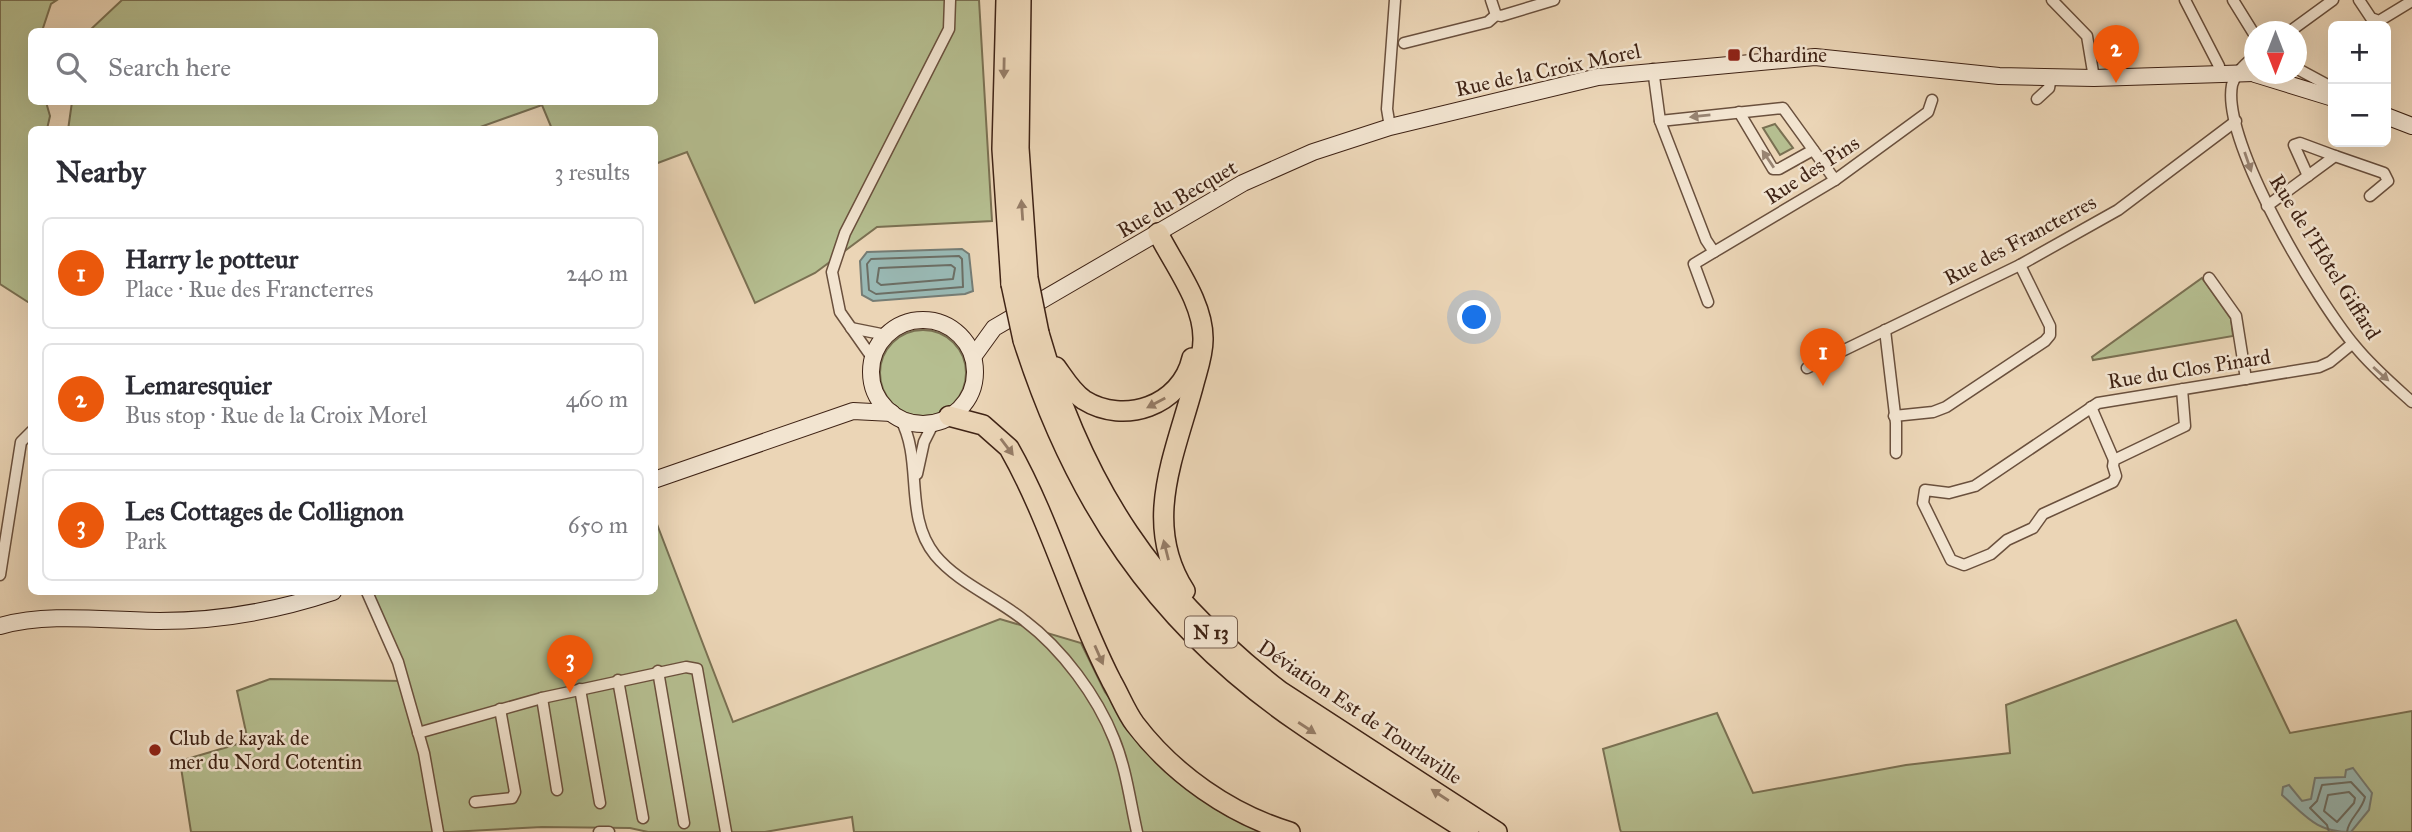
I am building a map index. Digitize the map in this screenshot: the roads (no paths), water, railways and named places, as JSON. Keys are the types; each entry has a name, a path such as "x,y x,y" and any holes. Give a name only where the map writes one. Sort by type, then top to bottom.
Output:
{"highway":[{"name":"Déviation Est de Tourlaville","path":"1006,0 1002,149 1019,281 1036,342 1073,434 1106,499 1136,546 1209,631 1280,691 1497,832"},
{"name":"Déviation Est de Tourlaville","path":"1019,281 1021,0"},
{"path":"1036,342 1082,399 1109,411 1145,409 1163,401 1190,366 1195,332 1187,304 1152,237"},
{"path":"1152,237 1198,311 1203,339 1167,487 1162,535 1174,574 1209,631"},
{"name":"Déviation Est de Tourlaville","path":"1036,342 1041,395 1078,479 1123,554 1157,597 1203,645 1294,720 1469,832"},
{"path":"942,419 983,425 1009,448 1101,660 1134,723 1168,761 1198,785 1254,818 1290,832"}],"main road":[{"name":"Rue de la Croix Morel","path":"1390,127 1598,77 1653,69 1815,57 1972,74 2051,77 2244,73"},
{"name":"Rue de la Croix Morel","path":"2289,84 2328,96"},
{"path":"2391,119 2412,126"},
{"name":"Rue du Becquet","path":"972,357 994,328 1266,173 1313,152 1390,127"},
{"path":"658,480 853,411 896,416 918,423 942,419 960,408 973,384 972,357 956,332 936,322 923,320 909,322 886,335 873,359 873,386 879,400 896,416"},
{"name":"Rue du Becquet","path":"956,332 994,328"},
{"path":"853,411 873,386"},
{"path":"0,626 38,620 195,620 258,611 321,595"}],"street":[{"path":"873,359 840,312 834,294 832,272 837,250 949,29 950,0"},
{"path":"1390,127 1387,109 1395,0"},
{"path":"1491,0 1496,15"},
{"path":"1404,43 1480,25 1496,15 1506,16 1554,0"},
{"path":"2052,0 2087,36 2094,78"},
{"path":"2185,0 2219,66 2219,74"},
{"path":"2233,0 2247,21"},
{"path":"2304,21 2333,0"},
{"path":"2359,0 2371,18 2379,21 2412,1"},
{"path":"2238,73 2244,67"},
{"path":"1653,69 1660,121 1706,240 1714,252 1694,264 1708,302"},
{"name":"Rue de l'Hôtel Giffard","path":"2238,73 2231,93 2236,121 2253,177 2267,206 2352,344 2374,369 2412,402"},
{"path":"2307,74 2328,85"},
{"path":"2037,99 2049,88 2051,77"},
{"name":"Rue des Pins","path":"1714,252 1835,180 1928,112 1932,100"},
{"path":"1660,121 1783,108 1835,180"},
{"path":"1740,113 1773,169 1779,169 1812,149"},
{"name":"Rue des Francterres","path":"1807,368 2020,265 2118,210 2236,121"},
{"path":"2308,176 2294,145 2300,143 2384,173 2388,181 2370,196"},
{"path":"2267,206 2335,156"},
{"path":"1894,416 1933,412 1946,407 2045,341 2050,335 2050,326 2020,265"},
{"path":"2209,278 2236,316 2246,379"},
{"path":"851,328 886,335"},
{"path":"1885,330 1896,453"},
{"name":"Rue du Clos Pinard","path":"2114,460 2116,478 2113,482 2043,514 2034,528 2007,540 1991,554 1964,565 1954,564 1948,555 1923,503 1925,490 1949,493 1975,486 2091,407 2319,367 2352,344"},
{"path":"2091,407 2114,460 2185,426 2182,389"},
{"path":"896,416 909,435 916,480 916,514 920,529 935,556 1026,621 1085,686 1115,739 1137,832"},
{"path":"916,480 924,442 942,419"},
{"path":"0,575 21,442 28,435"},
{"path":"367,595 398,662 418,733 438,832"},
{"path":"418,733 500,709 618,680 686,667 697,669 726,832"},
{"path":"658,671 684,823"},
{"path":"618,680 643,818"},
{"path":"580,689 600,803"},
{"path":"542,698 557,790"},
{"path":"475,802 504,801 512,798 514,792 500,709"},
{"path":"599,832 609,832"}],"water":[{"path":"962,249 969,254 973,291 965,294 873,301 862,295 860,261 867,252"},
{"path":"2353,768 2372,793 2369,810 2351,832 2320,826 2282,795 2283,787 2289,785 2302,801 2311,799 2315,778 2345,777 2346,770"}],"place":[{"name":"Chardine","path":"1734,55"},
{"name":"Lemaresquier","path":"2116,83"},
{"name":"Harry le potteur","path":"1823,386"},
{"name":"Les Cottages de Collignon","path":"570,693"},
{"name":"Club de kayak de mer du Nord Cotentin","path":"155,750"}]}
